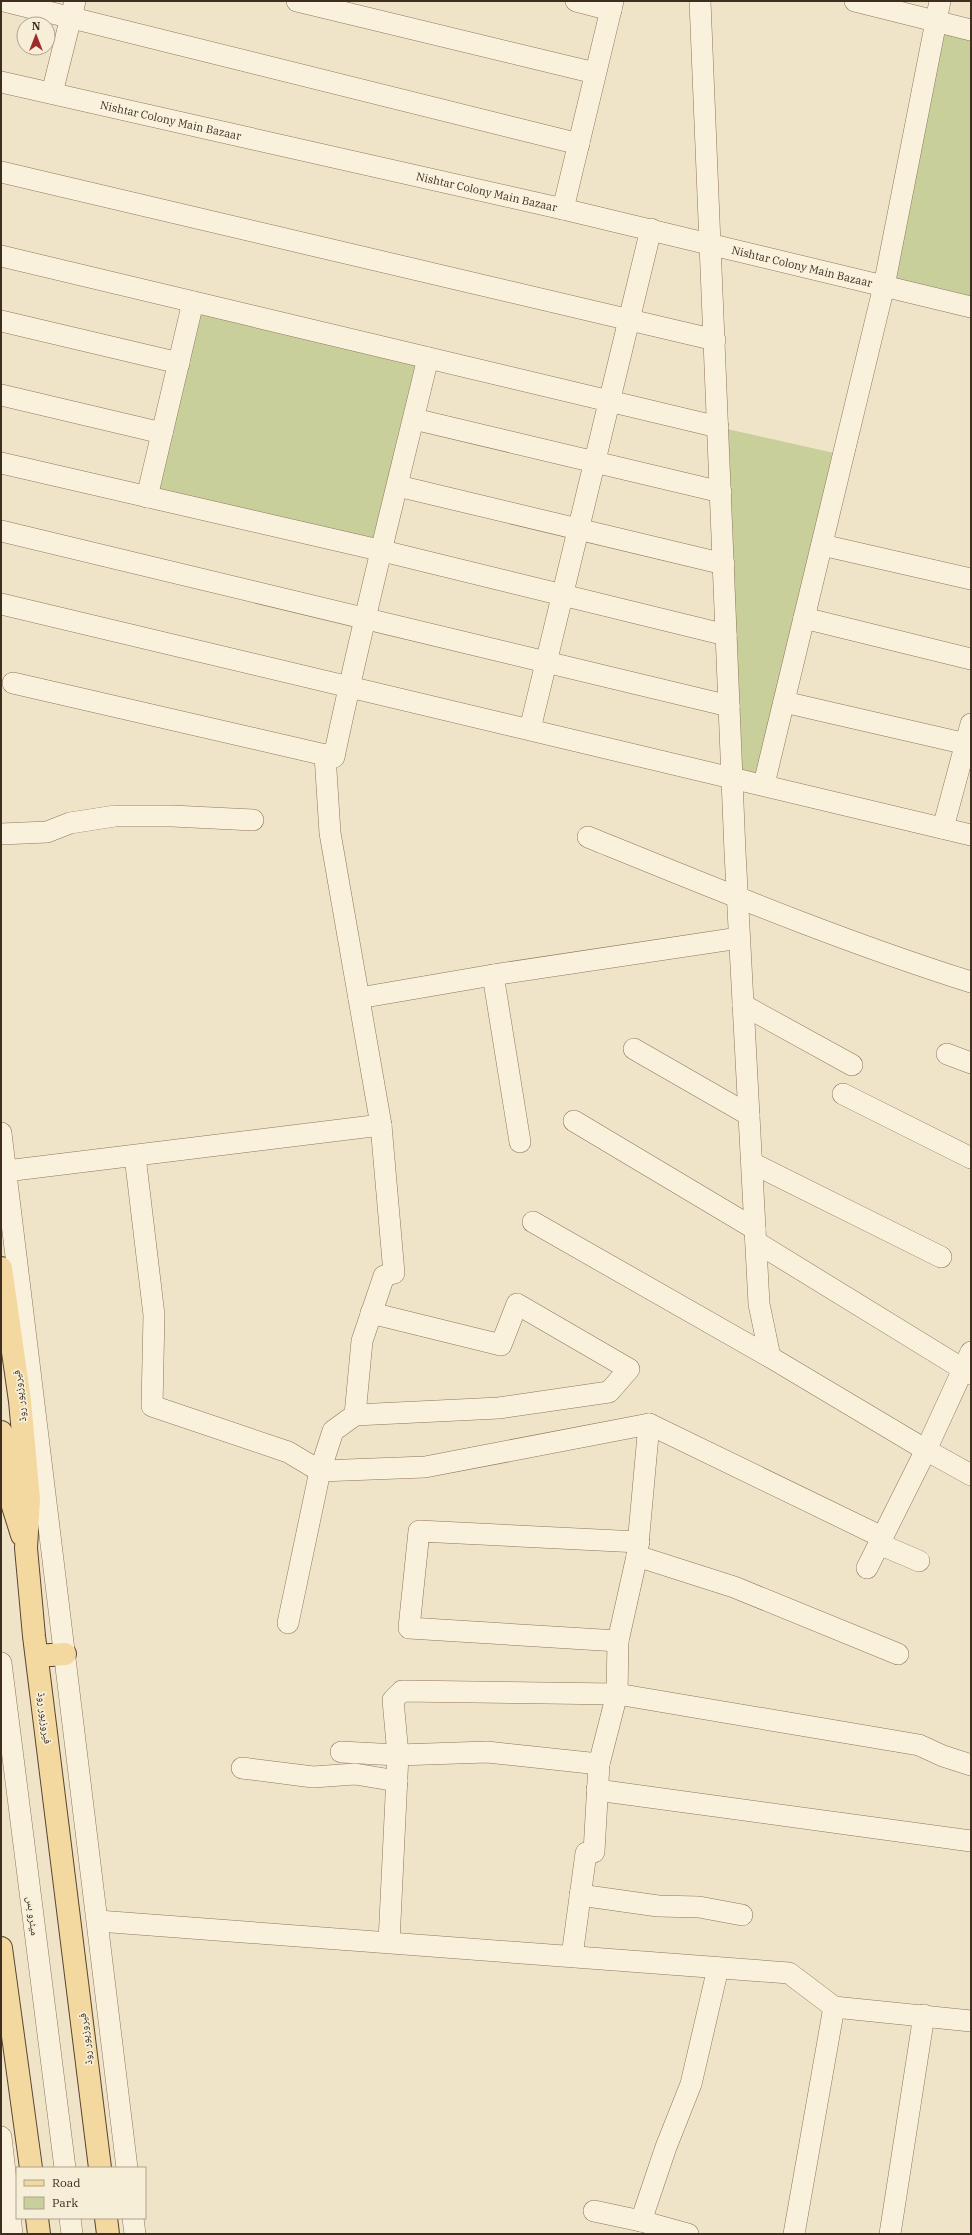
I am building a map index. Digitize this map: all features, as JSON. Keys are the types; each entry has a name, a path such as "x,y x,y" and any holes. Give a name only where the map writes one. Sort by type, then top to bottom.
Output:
{"main road":[{"name":"فیروزپور روڈ","path":"1,1268 20,1401 29,1500 26,1548 37,1656 100,2167"},
{"path":"1,1432 12,1503 26,1548"},
{"path":"37,1656 65,1654"},
{"path":"1,1948 31,2167"},
{"path":"37,2219 39,2234"},
{"path":"106,2219 108,2234"}],"street":[{"path":"4,1 73,9 578,144"},
{"path":"297,1 596,73"},
{"path":"563,209 612,5 576,1"},
{"path":"700,1 737,897 759,1304 770,1357"},
{"path":"855,1 971,30"},
{"path":"764,784 884,286 940,1"},
{"path":"52,93 73,9"},
{"name":"Nishtar Colony Main Bazaar","path":"1,82 651,229 971,307"},
{"path":"1,172 629,321 715,340"},
{"path":"530,729 562,596 580,529 651,229"},
{"path":"1,256 718,427"},
{"path":"147,498 193,302"},
{"path":"1,322 179,363"},
{"path":"13,683 334,757 365,619 383,551 428,358"},
{"path":"1,395 162,432"},
{"path":"414,419 721,492"},
{"path":"1,463 147,498 383,551 726,635"},
{"path":"398,486 724,564"},
{"path":"1,531 729,706"},
{"path":"822,545 971,579"},
{"path":"1,604 349,688 764,784 971,835"},
{"path":"804,618 971,659"},
{"path":"784,702 968,744"},
{"path":"943,828 968,744 971,724"},
{"path":"325,755 330,833 381,1125 394,1273 384,1276 362,1341 355,1415"},
{"path":"1,834 47,832 70,823 115,816 172,816 253,820"},
{"path":"588,837 737,897 922,966 971,982"},
{"path":"359,998 493,975 740,938"},
{"path":"493,975 520,1142"},
{"path":"743,1005 852,1064"},
{"path":"634,1049 749,1115"},
{"path":"947,1054 971,1063"},
{"path":"843,1094 971,1158"},
{"path":"574,1121 755,1235 968,1365 867,1568"},
{"path":"6,1171 381,1125"},
{"path":"1,1133 127,2167"},
{"path":"134,1156 154,1315 152,1406 288,1452 320,1471 425,1466 648,1424 919,1561"},
{"path":"752,1163 941,1257"},
{"path":"533,1222 770,1357 926,1450 971,1475"},
{"path":"288,1623 320,1471 333,1431 355,1415 499,1408 609,1392 629,1369 517,1304 501,1345 371,1313"},
{"path":"572,1956 586,1853 594,1852 599,1764 617,1694 618,1641 638,1549 648,1424"},
{"path":"618,1641 409,1628 419,1532 638,1549 898,1654"},
{"name":"میٹرو بس","path":"1,1663 64,2167"},
{"path":"389,1942 398,1755 393,1700 402,1691 617,1694 919,1745 943,1756 971,1765"},
{"path":"341,1752 398,1755 487,1752 599,1764"},
{"path":"242,1768 313,1777 355,1774 397,1781"},
{"path":"597,1790 971,1841"},
{"path":"580,1896 658,1906 699,1907 742,1915"},
{"path":"98,1921 789,1973 834,2007 971,2020"},
{"path":"641,2221 666,2148 691,2084 718,1968"},
{"path":"794,2234 834,2007"},
{"path":"890,2234 924,2015"},
{"path":"1,2128 26,2126"},
{"path":"1,2137 12,2234"},
{"path":"594,2211 641,2221 688,2234"},
{"path":"70,2219 72,2234"},
{"path":"133,2219 134,2234"}],"green space":[{"path":"936,21 971,30 971,307 884,286"},
{"path":"193,302 428,358 383,551 147,497"},
{"path":"718,427 843,455 764,784 732,777"}]}
